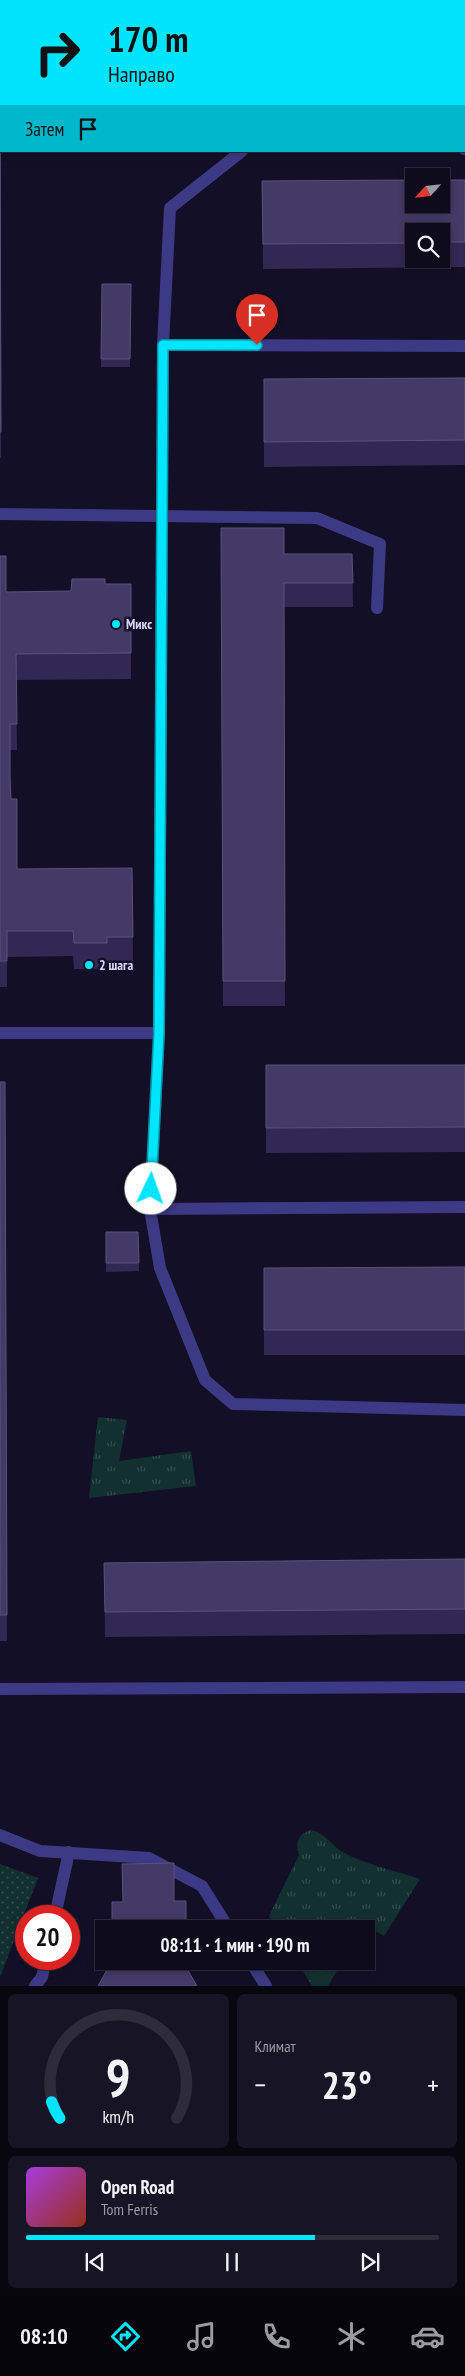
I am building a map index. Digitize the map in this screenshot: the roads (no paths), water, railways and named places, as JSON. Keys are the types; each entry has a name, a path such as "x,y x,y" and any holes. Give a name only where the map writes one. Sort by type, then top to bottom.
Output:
{"lane":[{"path":"241,152 170,208 163,345 159,1033 150,1209 160,1268 205,1380 233,1404 465,1410"},
{"path":"163,345 465,346"},
{"path":"0,514 317,518 380,544 377,608"},
{"path":"0,1033 159,1033"},
{"path":"150,1209 465,1207"},
{"path":"0,1689 465,1687"},
{"path":"0,1835 40,1851 149,1858 202,1886 223,1920"},
{"path":"57,1905 68,1852"},
{"path":"35,1986 42,1977 44,1970"},
{"path":"256,1970 266,1986"}],"place":[{"name":"Микс","path":"116,624"},
{"name":"2 шага","path":"89,965"}]}
